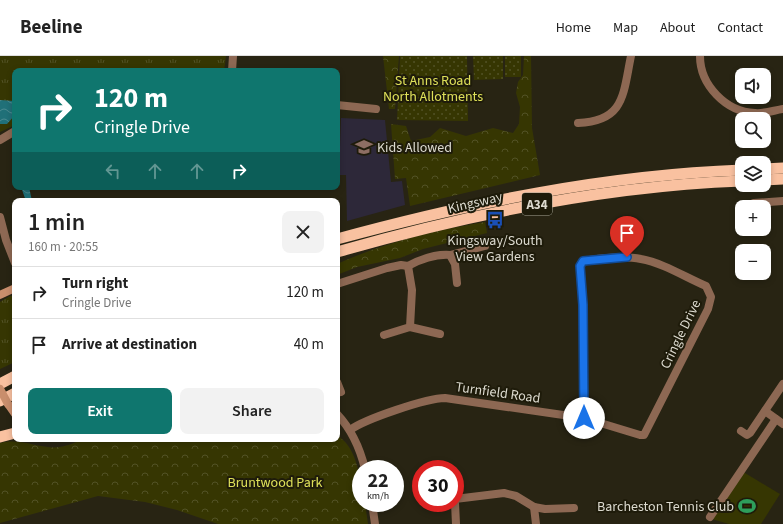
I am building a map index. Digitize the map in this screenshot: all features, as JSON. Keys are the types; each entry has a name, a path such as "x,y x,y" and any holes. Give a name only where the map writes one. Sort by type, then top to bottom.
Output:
{"highway":[{"path":"771,169 783,168"},
{"name":"Kingsway","path":"340,238 446,212 553,191 632,179 735,171"},
{"path":"771,180 783,179"},
{"name":"Kingsway","path":"340,251 446,224 546,202 640,189 735,182"},
{"path":"0,384 12,378"},
{"path":"4,402 12,395"},
{"path":"0,438 12,434"}],"main road":[{"path":"0,295 12,289"},
{"path":"0,389 4,402 12,411"}],"street":[{"path":"232,68 233,56"},
{"path":"578,123 590,122 605,118 617,109 623,97 631,56"},
{"path":"700,56 700,62 710,87 721,100 737,108 756,113 783,109"},
{"path":"340,105 373,109"},
{"path":"0,140 12,133"},
{"path":"771,201 783,201"},
{"path":"0,217 12,255"},
{"path":"340,283 387,268 401,265 408,266 418,260 450,255 485,246"},
{"path":"450,255 456,269 457,283"},
{"name":"Cringle Drive","path":"584,418 583,305 580,266 583,261 590,260 627,257 647,260 706,286 710,292 711,300 644,435"},
{"path":"408,266 412,290 410,327"},
{"path":"384,335 410,327 440,334"},
{"path":"741,431 748,435 783,384"},
{"name":"Turnfield Road","path":"350,430 359,424 438,398 451,398 584,418 644,435"},
{"path":"765,411 783,424"},
{"path":"340,418 350,430 363,460"},
{"path":"710,517 776,419"},
{"path":"464,498 504,493 516,496 534,507 545,509 574,508"},
{"path":"534,507 536,524"},
{"path":"373,512 375,524"},
{"path":"455,512 456,524"}],"shaded area":[{"name":"Kids Allowed","path":"341,118 385,120 391,182 402,181 405,205 347,221 346,175 340,175"}],"green space":[{"path":"0,56 226,56 224,68 12,68 12,126 0,132"},
{"path":"383,56 399,56 395,109 389,109"},
{"name":"St Anns Road North Allotments","path":"400,56 467,56 468,121 397,120"},
{"name":"St Anns Road North Allotments","path":"473,56 503,56 503,79 474,80"},
{"name":"St Anns Road North Allotments","path":"505,56 521,56 521,77 505,77"},
{"path":"524,56 531,56 532,128 540,175 410,206 406,178 395,179 391,124 406,126 411,141 430,137 440,128 466,136 493,128 513,133 519,124 520,107 516,93 518,82 523,75"},
{"path":"485,222 487,233 423,249 400,258 357,267 340,274 340,263 355,256 410,238"},
{"path":"12,296 12,363 0,369 0,302"},
{"name":"Bruntwood Park","path":"340,438 350,449 355,460 352,460 352,512 366,512 368,524 218,524 177,510 145,502 98,496 0,523 0,443 21,442 40,446 58,447 76,442 340,442"},
{"name":"Barcheston Tennis Club","path":"744,473 780,494 761,524 729,524 713,519"}],"water":[{"path":"0,100 12,101 12,118 7,124 0,124"},
{"path":"22,190 30,190 31,198 25,198"}],"place":[{"name":"Kids Allowed","path":"364,147"},
{"name":"Kingsway/South View Gardens","path":"495,220"},
{"name":"Barcheston Tennis Club","path":"747,506"}],"route":[{"path":"584,418 583,305 580,266 583,261 627,257"}]}
